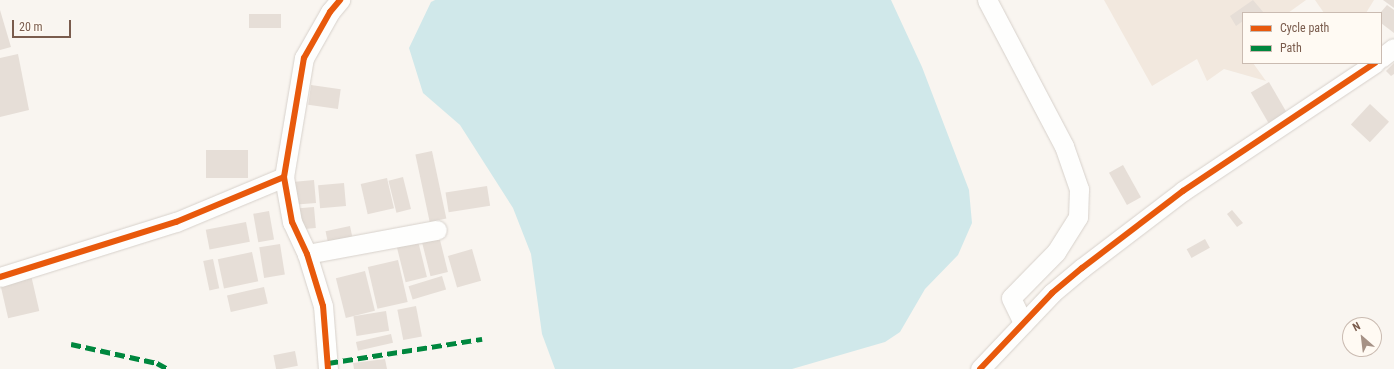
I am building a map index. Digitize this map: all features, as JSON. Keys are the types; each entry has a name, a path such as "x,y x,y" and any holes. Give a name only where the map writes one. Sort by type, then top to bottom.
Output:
{"street":[{"path":"328,369 323,306 307,254 292,222 284,177 304,58 330,12 340,0"},
{"path":"987,0 1064,146 1079,189 1078,217 1056,252 1011,298 1022,323"},
{"path":"1382,57 1394,48"},
{"path":"980,369 1052,293 1082,268 1183,191 1374,64"},
{"path":"0,277 176,222 284,177"},
{"path":"307,254 437,230"}],"shaded area":[{"path":"1104,0 1306,0 1289,12 1242,12 1242,64 1254,64 1266,81 1224,69 1207,81 1197,59 1152,86"},
{"path":"1315,0 1374,0 1367,12 1323,12"}],"water":[{"path":"435,0 891,0 922,67 969,190 972,223 958,255 925,289 900,332 885,342 792,369 555,369 542,334 531,254 513,208 460,125 423,93 409,48 431,2"}],"building":[{"path":"1253,0 1263,12 1242,12 1242,22 1236,26 1230,16"},
{"path":"1383,0 1394,0 1394,8"},
{"path":"1387,5 1394,10 1394,33 1382,24 1381,12"},
{"path":"0,10 11,47 0,50"},
{"path":"249,14 281,14 281,28 249,28"},
{"path":"18,54 29,110 0,117 0,58"},
{"path":"1394,63 1394,74 1391,76 1386,71"},
{"path":"1269,82 1290,118 1272,129 1251,92"},
{"path":"311,85 341,89 338,109 308,105"},
{"path":"1370,104 1389,122 1370,142 1351,124"},
{"path":"206,150 248,150 248,178 206,178"},
{"path":"432,151 446,218 430,222 415,155"},
{"path":"1123,165 1141,197 1127,205 1109,173"},
{"path":"403,177 411,209 396,213 388,181"},
{"path":"387,178 394,208 368,214 361,184"},
{"path":"314,180 316,203 297,205 295,182"},
{"path":"344,183 346,206 320,208 318,185"},
{"path":"487,186 490,206 449,212 446,193"},
{"path":"314,207 316,228 301,229 299,208"},
{"path":"1232,210 1243,223 1237,227 1227,214"},
{"path":"269,211 274,240 258,242 253,214"},
{"path":"246,222 250,242 210,249 206,230"},
{"path":"350,226 353,240 328,245 326,231"},
{"path":"439,236 448,272 430,276 422,240"},
{"path":"1205,239 1210,248 1191,258 1187,249"},
{"path":"418,241 427,277 406,282 397,246"},
{"path":"280,244 285,275 264,278 259,247"},
{"path":"472,249 481,281 457,288 448,256"},
{"path":"252,252 258,281 224,289 218,259"},
{"path":"213,259 219,288 209,290 203,261"},
{"path":"398,260 408,302 377,309 368,267"},
{"path":"365,271 375,311 346,318 336,278"},
{"path":"31,275 39,311 8,318 0,282"},
{"path":"442,276 446,289 413,300 409,286"},
{"path":"264,287 268,304 231,312 227,296"},
{"path":"416,306 422,336 403,340 397,310"},
{"path":"386,311 389,331 357,336 353,316"},
{"path":"391,334 393,343 358,351 356,342"},
{"path":"295,351 298,366 276,369 273,355"},
{"path":"385,359 387,369 354,369 353,363"}],"marked path":[{"path":"328,363 482,339"},
{"path":"71,344 157,363 168,369"}],"cycle path":[{"path":"328,369 323,306 307,254 292,222 284,177 304,58 330,12 340,0"},
{"path":"980,369 1052,293 1082,268 1183,191 1374,64"},
{"path":"0,277 176,222 284,177"}]}
